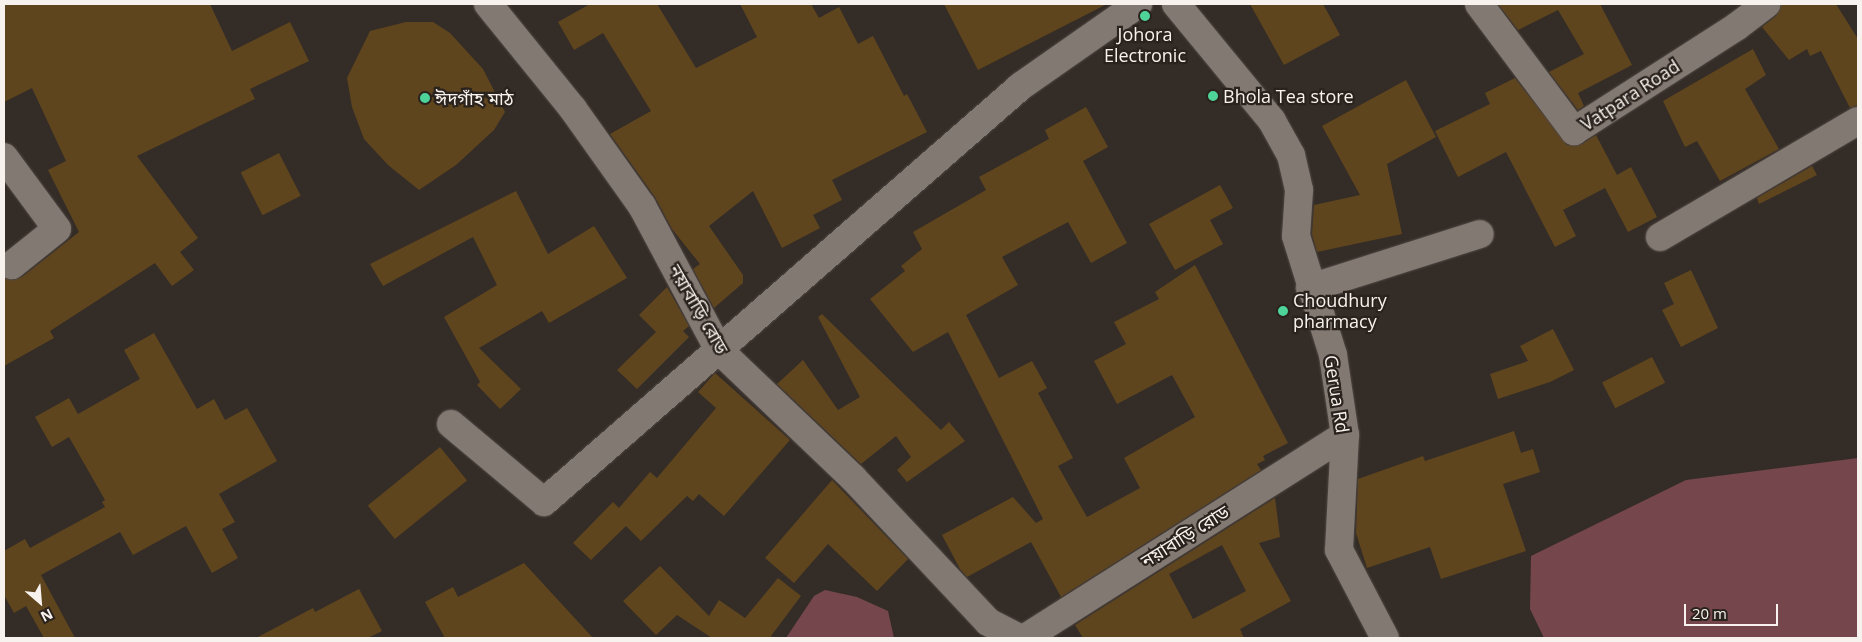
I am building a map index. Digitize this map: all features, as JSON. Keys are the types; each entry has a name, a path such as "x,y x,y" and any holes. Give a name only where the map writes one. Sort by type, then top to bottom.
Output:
{"street":[{"name":"নয়াবাড়ি রোড","path":"488,4 573,109 642,206 719,350 853,478 988,622 1019,638"},
{"path":"451,424 544,502 1021,86 1138,4"},
{"name":"Gerua Rd","path":"1176,4 1272,121 1291,155 1299,190 1296,236 1310,288 1333,355 1345,435 1339,550 1385,638"},
{"name":"Vatpara Road","path":"1480,4 1574,131 1736,27 1766,4"},
{"path":"1660,237 1858,121"},
{"path":"4,157 57,229 12,265"},
{"path":"1310,288 1480,234"},
{"name":"নয়াবাড়ি রোড","path":"1025,638 1345,435"}],"shaded area":[{"path":"1858,458 1858,638 1544,638 1530,609 1531,556 1686,480"},
{"path":"825,590 857,597 888,611 894,638 786,638 814,596"}],"building":[{"path":"4,4 210,4 232,51 290,22 309,61 250,89 255,99 137,156 198,238 180,252 194,270 172,286 155,263 50,331 54,338 4,366 4,278 14,280 22,277 79,232 48,170 66,161 32,88 4,102"},
{"path":"590,4 657,4 696,68 757,37 740,4 811,4 819,18 839,7 858,44 873,36 904,96 907,94 927,132 832,180 842,200 813,215 820,228 782,248 753,191 709,226 743,275 743,283 714,308 693,269 700,264 672,229 655,197 610,134 651,111 603,33 574,50 558,22"},
{"path":"944,4 1107,4 978,70"},
{"path":"1250,4 1323,4 1340,35 1284,65"},
{"path":"1498,4 1600,4 1632,65 1578,93 1584,106 1578,110 1549,72 1584,54 1558,10 1518,30"},
{"path":"1781,4 1836,4 1858,39 1858,105 1850,108 1821,51 1810,56 1807,49 1789,60 1762,27 1776,16"},
{"name":"ঈদগাঁহ মাঠ","path":"406,22 433,22 450,33 483,69 505,112 494,130 456,165 419,190 388,165 364,139 352,107 347,78 370,31"},
{"path":"1753,49 1766,75 1745,89 1779,149 1720,181 1697,141 1685,147 1663,101"},
{"path":"1515,78 1567,145 1582,144 1596,135 1617,175 1631,167 1657,217 1628,232 1605,188 1563,210 1576,236 1555,247 1506,152 1458,177 1435,131 1490,104 1485,93"},
{"path":"1406,80 1436,137 1387,164 1402,234 1317,252 1312,234 1314,205 1360,195 1322,126"},
{"path":"1086,107 1108,147 1083,161 1127,243 1091,263 1068,222 1002,257 1018,285 966,315 999,378 1032,361 1047,388 1038,393 1073,458 1058,466 1087,517 1140,488 1124,458 1195,417 1172,375 1117,404 1094,361 1126,344 1114,322 1159,299 1155,292 1195,265 1288,443 1263,456 1265,460 1257,464 1261,470 1061,597 1031,542 967,577 960,569 942,535 1013,497 1036,523 1043,519 948,332 913,352 870,299 905,271 901,266 922,249 913,232 986,190 979,177 1049,139 1045,130"},
{"path":"279,153 301,196 262,215 241,173"},
{"path":"1812,166 1817,175 1759,204 1757,198"},
{"path":"1220,185 1233,208 1210,220 1223,244 1175,270 1149,224"},
{"path":"516,191 548,254 594,226 627,278 549,323 542,311 479,348 521,389 500,409 477,385 480,382 444,317 497,285 473,237 383,286 370,264"},
{"path":"1691,270 1718,328 1681,347 1662,310 1674,304 1664,283"},
{"path":"667,287 689,326 683,331 689,337 637,389 617,370 656,332 639,315"},
{"path":"822,314 941,430 949,422 965,441 907,482 897,470 911,457 896,436 861,464 777,384 803,360 838,410 860,397 818,317"},
{"path":"1553,329 1574,370 1550,382 1498,399 1490,374 1528,361 1520,346"},
{"path":"154,333 197,409 214,399 225,420 247,408 277,461 219,494 235,522 222,529 238,558 212,573 186,526 133,555 120,532 41,575 75,638 44,638 26,606 14,613 4,595 4,551 25,539 30,548 105,507 102,502 105,500 69,437 52,447 35,417 69,398 78,414 140,379 124,350"},
{"path":"1652,357 1665,383 1615,408 1602,382"},
{"path":"715,373 790,440 724,516 699,494 693,501 687,496 641,541 626,526 591,560 573,543 613,502 619,508 650,472 657,478 716,408 698,392"},
{"path":"1514,431 1521,453 1533,449 1540,472 1503,484 1526,551 1441,579 1430,547 1367,568 1356,533 1358,479 1423,456 1425,461"},
{"path":"440,447 467,480 395,539 368,506"},
{"path":"832,480 908,559 877,591 828,544 794,583 765,558"},
{"path":"1275,498 1280,537 1259,543 1291,601 1240,629 1244,638 1083,638 1075,625","holes":["1222,545 1246,591 1193,619 1169,574"]},
{"path":"524,563 593,638 445,638 425,602 453,587 458,597"},
{"path":"660,566 709,616 719,600 745,618 778,578 801,596 771,636 774,638 712,638 677,615 656,635 623,601"},
{"path":"359,589 382,631 368,638 256,638 313,608 315,612"}],"place":[{"name":"Johora Electronic","path":"1145,16"},
{"name":"Bhola Tea store","path":"1213,96"},
{"name":"ঈদগাঁহ মাঠ","path":"425,98"},
{"name":"Choudhury pharmacy","path":"1283,311"}]}
